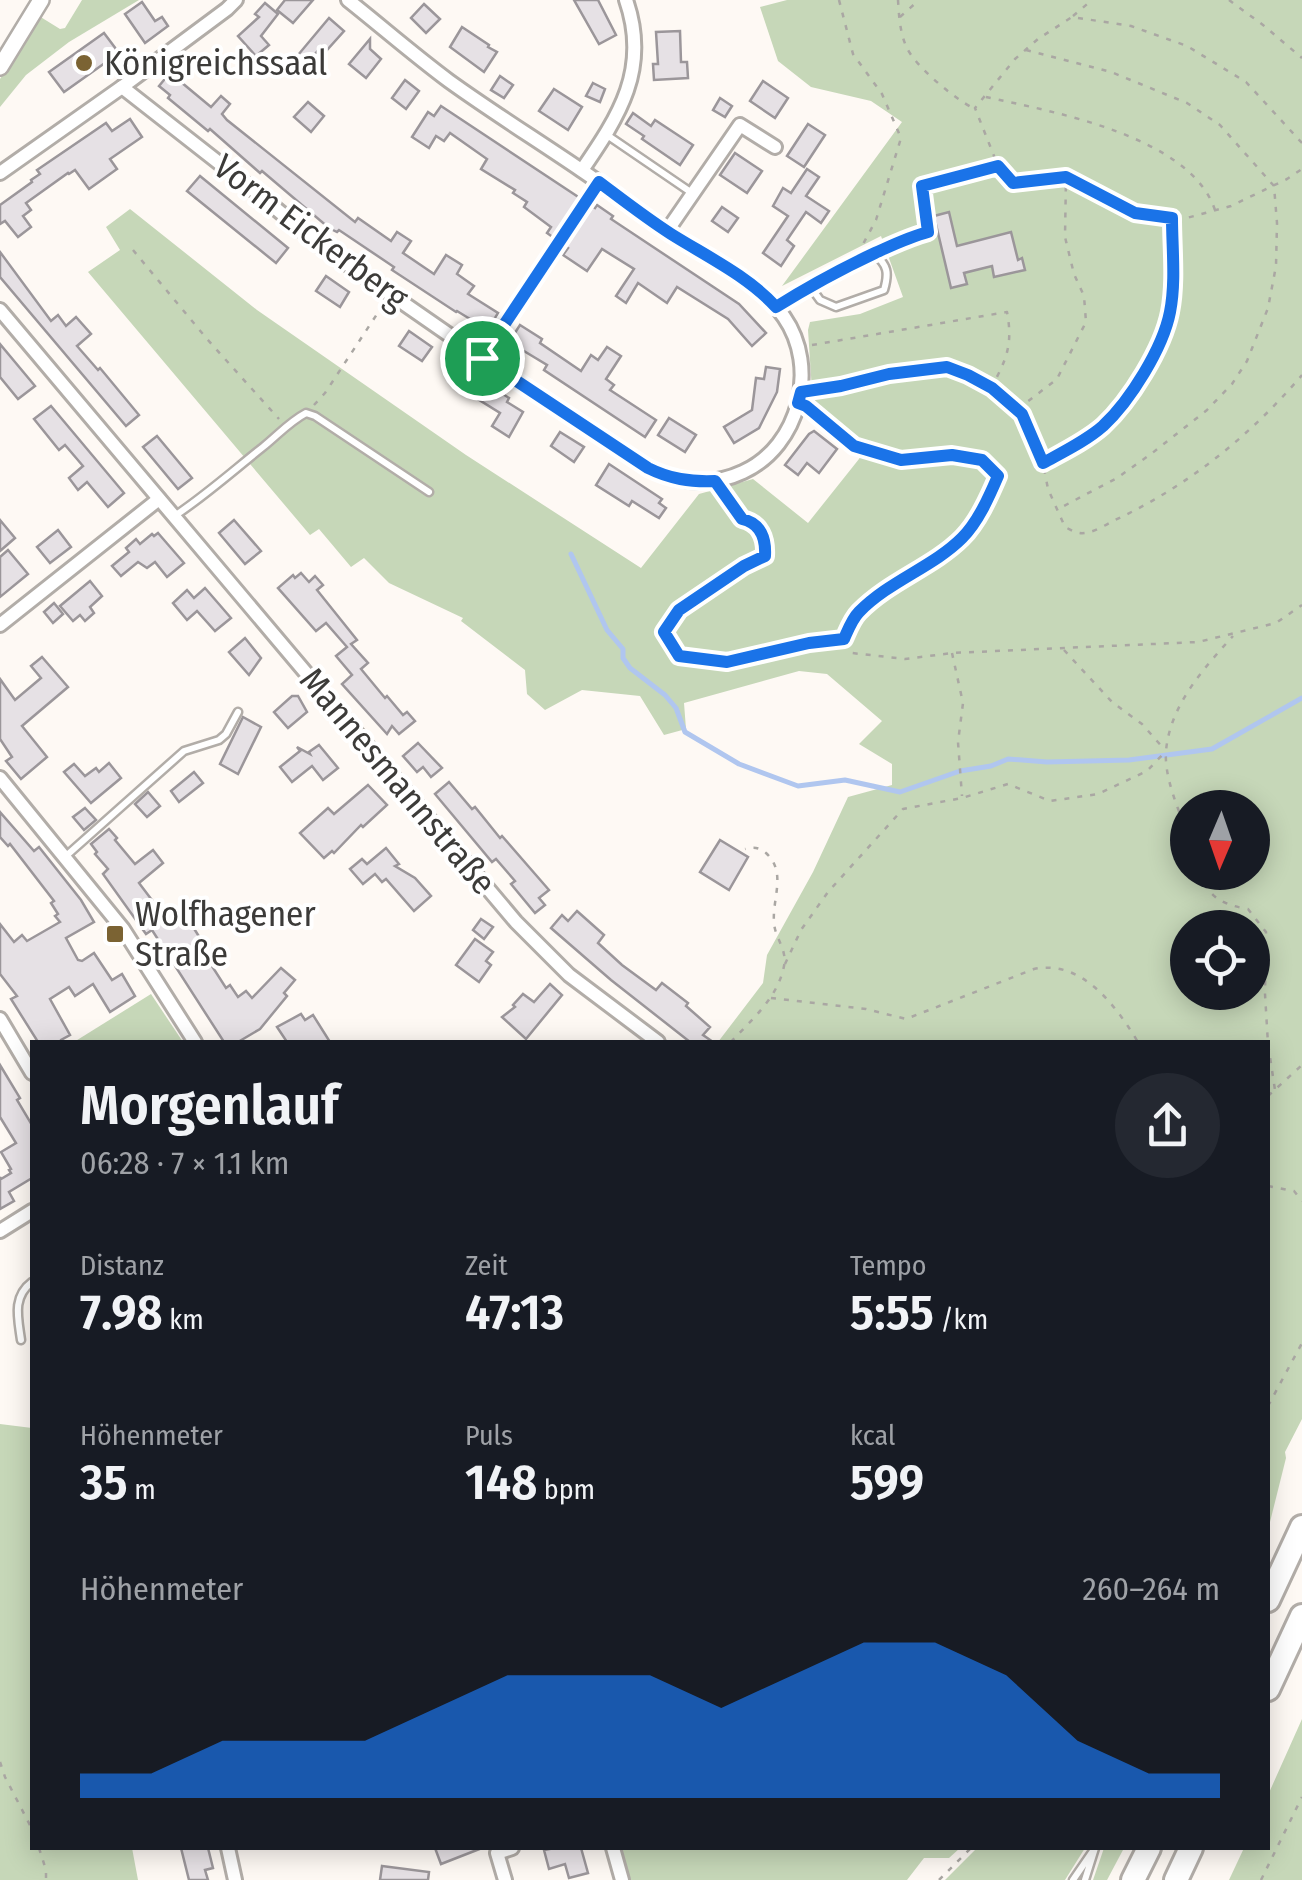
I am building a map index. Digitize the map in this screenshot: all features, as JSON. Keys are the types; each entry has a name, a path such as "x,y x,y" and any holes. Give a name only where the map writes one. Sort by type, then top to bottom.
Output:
{"highway":[{"path":"1270,1596 1302,1527"},
{"path":"1270,1684 1302,1616"},
{"path":"1133,1880 1148,1850"},
{"path":"1176,1880 1190,1850"}],"street":[{"path":"0,67 41,0"},
{"path":"0,173 236,0"},
{"path":"348,0 448,80 767,297 792,329 799,346 800,397"},
{"path":"582,170 619,114 632,74 632,17 626,0"},
{"name":"Vorm Eickerberg","path":"122,87 321,246 482,358 664,476 715,481 745,471 778,444 800,397"},
{"path":"668,232 740,125 775,148"},
{"name":"Mannesmannstraße","path":"0,310 516,922 569,976 655,1040"},
{"path":"0,625 159,499"},
{"path":"0,778 123,929 194,1040"},
{"path":"0,1019 30,1070"},
{"path":"0,1231 30,1212"},
{"path":"228,1850 235,1880"},
{"path":"505,1880 497,1854 507,1850"},
{"path":"614,1850 622,1880"}],"lane":[{"path":"606,134 693,194"},
{"path":"776,307 810,286 858,260 874,254 883,261 888,274 884,290 836,307 820,300 810,286"},
{"path":"174,516 211,490 285,426 306,414 315,416 429,492"},
{"path":"66,856 184,751 219,740 238,712"},
{"path":"20,1340 17,1308 24,1288 30,1284"},
{"path":"1073,1880 1094,1850"},
{"path":"1086,1880 1094,1850"}],"path":[{"path":"838,0 853,54 882,94 901,138 876,220 862,243 858,260"},
{"path":"898,0 908,50 961,102 975,108 998,166 1013,183 1066,177 1135,213 1183,219 1231,206 1302,169"},
{"path":"899,18 919,0"},
{"path":"975,108 1026,50 1092,0"},
{"path":"1228,0 1302,58"},
{"path":"1072,17 1131,26 1187,46 1246,82 1302,142"},
{"path":"1026,50 1111,72 1187,103 1220,124 1274,186 1277,223 1276,266 1268,308 1247,360 1232,384 1152,454 1117,478 1058,509"},
{"path":"984,97 1085,120 1162,154 1188,170 1209,193 1214,210"},
{"path":"874,254 909,236 928,232 922,186 998,166"},
{"path":"1016,410 1057,379 1086,322 1084,296 1064,237 1066,177"},
{"path":"482,358 599,182"},
{"path":"1043,463 1102,427 1138,381 1159,342 1170,314 1172,218"},
{"path":"133,250 285,426"},
{"path":"306,414 325,393 391,293"},
{"path":"799,346 1007,312 1011,335 1006,361 992,388"},
{"path":"844,639 856,614 963,538 998,476 982,460 952,455 901,460 854,446 800,397 889,374 947,367 968,375 992,388 1022,414 1064,527 1080,534 1136,511 1203,470 1272,410 1302,375"},
{"path":"715,481 742,519 760,530 766,541 765,556 679,610 664,632 679,656 727,662 844,639"},
{"path":"844,639 852,653 905,659 952,653 1198,642 1276,623 1302,605"},
{"path":"1173,790 1166,751 1178,706 1235,633"},
{"path":"1063,648 1112,702 1142,724 1166,751"},
{"path":"952,653 964,703 958,742 962,798"},
{"path":"733,1040 772,998 801,930 828,892 902,809 962,798 1008,784 1050,801 1098,794 1147,770 1166,751"},
{"path":"745,849 764,851 776,868 775,930 785,964"},
{"path":"1210,890 1223,904 1248,909 1266,932 1268,1040"},
{"path":"772,998 906,1018 1034,969 1052,967 1068,972 1106,996 1137,1040"},
{"path":"1270,1057 1275,1090"},
{"path":"1270,1094 1302,1065"},
{"path":"1270,1186 1294,1191 1302,1201"},
{"path":"1270,1402 1302,1343"},
{"path":"0,1762 30,1824"},
{"path":"1261,1880 1302,1797"},
{"path":"41,1850 46,1880"},
{"path":"939,1880 968,1850"}],"green space":[{"path":"82,0 139,0 69,42 26,75 0,107 0,79 39,16 60,29 65,28"},
{"path":"787,0 1302,0 1302,1419 1285,1452 1270,1522 1270,1040 720,1040 763,983 767,955 813,872 848,797 892,785 892,764 859,744 882,721 827,674 799,671 684,703 686,729 664,735 640,696 582,690 545,710 527,694 525,670 461,621 463,618 389,583 364,558 351,567 319,529 310,535 88,272 120,250 106,227 130,209 257,310 466,455 641,568 699,494 753,479 808,523 866,446 813,406 808,330 810,322 860,314 903,297 881,236 782,286 902,122 871,101 811,87 778,61 760,7"},
{"path":"151,994 182,1040 77,1040"},
{"path":"0,1424 30,1428 30,1850 132,1850 138,1880 0,1880"},
{"path":"1302,1719 1302,1880 1229,1880 1243,1850 1270,1850 1270,1791"},
{"path":"620,1850 958,1850 949,1858 924,1858 907,1880 628,1880"},
{"path":"975,1850 1084,1850 1065,1880 945,1880"},
{"path":"1103,1850 1123,1850 1107,1880 1093,1880"}],"building":[{"path":"285,0 313,0 293,23 277,10"},
{"path":"574,0 598,0 616,35 599,44"},
{"path":"142,2 155,21 162,17 168,26 145,43 125,14"},
{"path":"265,3 278,14 261,36 269,45 256,56 238,36 259,17 255,14"},
{"path":"424,4 440,19 426,33 411,18"},
{"path":"329,18 344,31 327,50 322,46 307,63 298,55"},
{"path":"462,27 497,52 484,72 450,47"},
{"path":"680,31 681,62 687,62 688,78 654,80 653,64 658,64 656,32"},
{"name":"Königreichssaal","path":"104,33 119,53 64,92 49,72"},
{"path":"370,39 370,49 381,59 366,78 349,64"},
{"path":"178,63 189,73 181,82 211,107 221,96 230,104 222,114 227,120 355,222 358,218 391,241 397,232 411,241 403,253 434,274 446,255 462,265 457,274 474,286 468,294 498,313 488,330 392,270 394,267 339,230 329,228 168,98 170,95 159,86"},
{"path":"500,76 513,85 504,98 491,90"},
{"path":"405,80 419,91 406,109 392,98"},
{"path":"763,81 788,98 775,118 750,101"},
{"path":"593,83 605,89 600,102 586,96"},
{"path":"554,89 582,107 568,130 539,111"},
{"path":"720,98 732,106 725,117 713,110"},
{"path":"308,102 324,116 311,132 294,117"},
{"path":"441,106 595,208 597,205 613,216 611,219 739,304 766,333 752,346 728,319 677,287 667,303 638,283 626,303 616,296 634,269 602,249 587,271 563,255 568,248 547,233 551,227 524,207 527,202 513,193 515,190 481,169 487,159 450,133 444,141 436,136 429,148 412,137 428,112 434,116"},
{"path":"633,113 651,126 655,120 693,145 680,165 626,124"},
{"path":"130,119 142,137 110,159 117,169 89,189 75,170 68,173 26,203 31,210 23,216 31,227 18,237 5,221 0,224 0,205 32,182 40,174 37,170 106,123 112,131"},
{"path":"808,124 825,135 804,167 787,156"},
{"path":"735,153 762,171 747,193 720,175"},
{"path":"807,169 819,177 806,196 829,211 821,223 806,212 787,240 794,246 781,266 763,253 788,216 773,206 783,188 791,193"},
{"path":"200,176 288,248 276,263 187,191"},
{"path":"722,207 738,218 728,232 712,221"},
{"path":"949,212 957,246 1011,232 1018,260 1022,258 1025,270 994,277 992,266 964,273 967,284 951,288 934,216"},
{"path":"0,252 51,321 58,315 66,326 76,317 91,334 77,346 139,415 126,426 0,277"},
{"path":"326,276 349,292 340,307 316,291"},
{"path":"520,325 581,371 591,355 598,360 607,347 621,356 606,379 614,385 610,390 656,420 645,437 509,342"},
{"path":"409,331 432,347 422,361 399,346"},
{"path":"0,344 35,386 18,399 0,377"},
{"path":"766,367 780,369 777,392 759,428 734,443 724,427 752,410 756,378 764,379"},
{"path":"477,377 523,412 509,437 492,426 500,413 468,393"},
{"path":"51,406 124,493 108,507 87,482 78,490 69,478 83,466 65,445 59,450 34,419"},
{"path":"669,418 696,435 685,452 658,435"},
{"path":"814,431 837,449 819,473 807,463 798,475 785,465"},
{"path":"560,432 584,447 574,462 551,446"},
{"path":"157,436 192,478 178,489 143,447"},
{"path":"609,464 662,499 659,503 666,508 659,518 632,501 629,506 596,485"},
{"path":"0,520 15,538 0,551"},
{"path":"234,520 261,551 245,564 219,533"},
{"path":"58,530 71,547 50,563 37,547"},
{"path":"158,533 184,563 167,577 155,562 147,568 138,562 121,576 112,566 129,552 126,548 136,539 140,544"},
{"path":"8,550 28,574 0,597 0,557"},
{"path":"301,573 309,582 315,576 323,585 317,590 357,640 351,644 368,663 361,669 385,698 415,721 399,734 392,726 387,734 342,684 352,675 336,656 347,647 326,623 316,631 278,588"},
{"path":"90,581 102,596 90,607 94,613 85,621 80,615 73,621 60,606"},
{"path":"205,588 231,618 215,631 197,611 187,620 173,603 187,590 194,598"},
{"path":"54,603 63,614 53,623 44,612"},
{"path":"245,638 261,658 249,675 229,652"},
{"path":"42,657 68,687 22,726 47,757 21,779 6,761 12,757 0,739 0,679 15,700 41,678 31,666"},
{"path":"292,696 298,696 307,712 288,728 274,712"},
{"path":"243,717 261,727 238,774 220,764"},
{"path":"418,743 442,768 431,777 423,767 417,772 403,756"},
{"path":"319,745 338,768 323,780 312,766 292,782 280,767 300,751 297,747 310,754"},
{"path":"109,763 121,778 91,803 64,772 74,764 85,776 96,768 99,772"},
{"path":"194,772 203,783 179,802 171,791"},
{"path":"449,782 549,890 539,898 545,905 535,913 511,884 515,881 496,859 492,862 435,794"},
{"path":"368,785 387,805 324,858 300,833 328,808 334,814"},
{"path":"148,792 160,806 147,817 135,804"},
{"path":"85,808 96,820 84,830 73,817"},
{"path":"0,812 34,851 39,847 94,922 66,938 78,960 94,953 112,980 122,974 135,996 110,1012 93,984 75,996 69,987 50,999 70,1035 61,1040 37,1040 11,999 17,996 0,974 0,924 14,942 22,935 27,941 60,922 51,903 54,901 10,844 0,837"},
{"path":"109,829 135,864 153,850 163,863 139,883 161,912 166,907 174,917 183,911 205,946 201,949 226,988 230,985 238,997 246,991 252,998 281,968 295,980 260,1029 241,1040 223,1040 152,930 146,934 103,874 108,869 91,844"},
{"path":"720,840 748,857 729,890 700,872"},
{"path":"386,848 399,864 395,866 415,878 431,896 414,911 386,879 382,882 375,874 363,884 350,869 362,859 367,864"},
{"path":"577,911 604,935 598,943 622,965 656,990 662,983 688,1003 686,1006 710,1027 703,1035 710,1040 687,1040 551,928 562,915 568,921"},
{"path":"481,919 493,927 484,939 473,930"},
{"path":"475,939 493,952 486,961 491,965 479,982 456,965"},
{"path":"550,984 562,995 526,1039 502,1017 523,994 534,1002"},
{"path":"301,1014 305,1020 313,1015 329,1040 286,1040 277,1027"},
{"path":"0,1065 30,1122 30,1179 9,1192 14,1201 0,1209 0,1177 11,1173 1,1152 16,1143 0,1117"},
{"path":"182,1850 208,1850 213,1868 205,1870 208,1880 189,1880"},
{"path":"436,1850 477,1850 441,1864"},
{"path":"544,1850 582,1850 588,1873 569,1878 565,1864 549,1869"},
{"path":"382,1866 429,1872 428,1880 380,1880"}],"waterway":[{"path":"571,554 607,630 623,649 623,658 676,708 685,732 739,764 798,786 845,780 900,792 1008,759 1129,760 1212,749 1302,698"}],"place":[{"name":"Königreichssaal","path":"84,63"},
{"name":"Wolfhagener Straße","path":"115,934"}],"route":[{"path":"998,166 1013,183 1066,177 1135,213 1172,218 1170,314 1159,342 1138,381 1102,427 1043,463 1022,414 992,388 947,367 801,392 798,403 854,446 901,460 952,455 982,460 998,476 963,538 856,614 844,639 727,662 679,656 664,632 679,610 765,556 766,541 760,530 742,519 715,481 681,480 648,468 482,358 599,182 725,267 776,307 858,260 909,236 928,232 922,186 998,166"}]}
